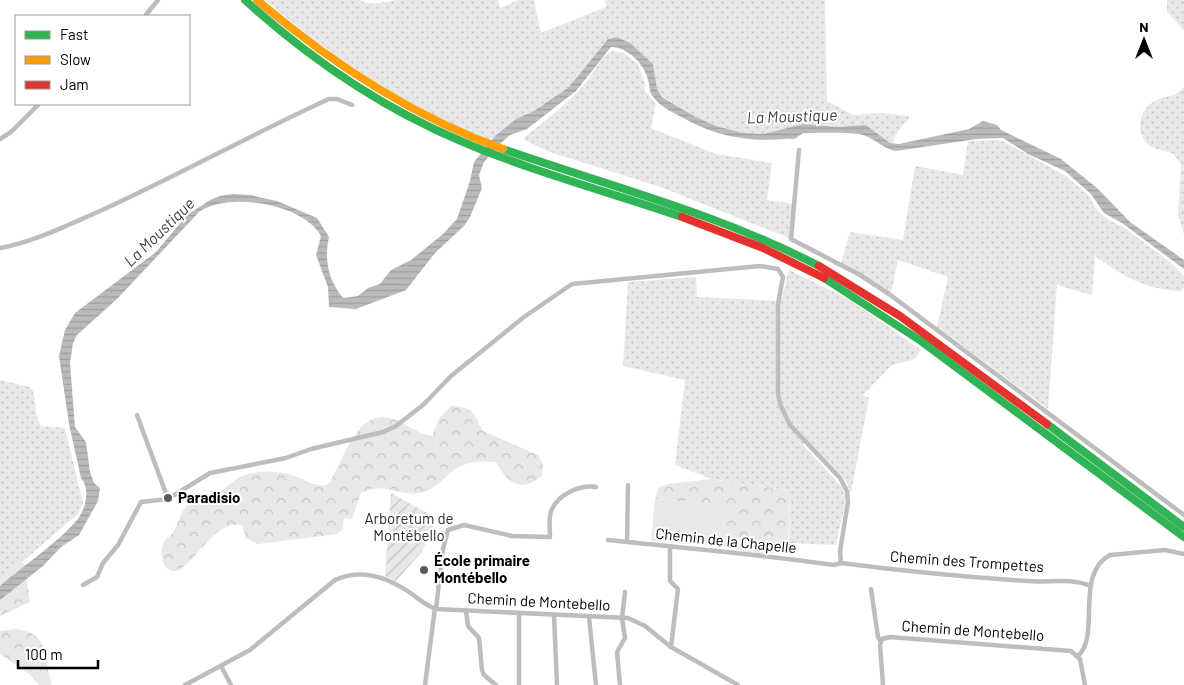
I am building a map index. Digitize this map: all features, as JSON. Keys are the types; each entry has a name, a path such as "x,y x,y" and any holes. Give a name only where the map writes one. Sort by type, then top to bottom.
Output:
{"highway":[{"path":"245,0 284,34 324,64 363,90 409,116 497,156 751,243 798,264 853,294 908,330 1184,537"},
{"path":"257,0 290,29 369,84 437,121 504,149 754,236 805,258 857,287 912,324 1184,527"}],"street":[{"path":"146,15 158,0"},
{"path":"0,248 43,235 170,179 273,125 329,99 337,99 352,105"},
{"path":"0,139 11,132 38,105"},
{"path":"799,150 791,239 860,275 889,294 1184,515"},
{"path":"83,585 97,576 103,563 118,546 139,504 144,501 168,499 210,473 286,458 311,449 383,432 396,426 423,405 451,376 524,317 572,284 772,266 778,269 783,277 778,304 778,393 780,404 790,425 840,478 847,491 848,502 840,551 841,563"},
{"path":"137,415 168,499"},
{"path":"627,542 628,485"},
{"path":"425,685 448,530 458,526 472,526 512,536 550,537 550,510 558,501 581,487 596,487"},
{"name":"Chemin de la Chapelle","path":"608,540 646,546 670,546 749,556 774,556 834,565 841,563"},
{"path":"670,546 670,581 678,589 671,647"},
{"path":"1085,685 1082,666 1078,656 1086,642 1091,586 1098,565 1110,555 1165,550 1184,554"},
{"name":"Chemin des Trompettes","path":"841,563 1030,582 1074,580 1091,586"},
{"name":"Chemin de Montebello","path":"185,685 250,650 335,580 345,575 359,574 382,577 392,581 435,608 519,614 622,618 645,626 671,647 738,685"},
{"path":"872,589 878,637 881,642"},
{"path":"620,685 617,652 625,634 622,618 625,592"},
{"path":"466,610 468,626 479,638 482,670 484,675 496,685"},
{"path":"519,614 519,685"},
{"path":"554,615 558,685"},
{"path":"589,617 596,685"},
{"name":"Chemin de Montebello","path":"883,685 881,642 885,637 1071,651 1078,656"},
{"path":"221,666 231,685"}],"green space":[{"path":"265,0 360,0 374,3 397,0 498,0 500,8 518,0 534,0 541,33 606,7 605,0 825,0 827,101 853,115 881,113 908,116 909,118 898,131 893,142 890,143 866,125 838,127 803,124 772,134 743,133 716,126 694,116 662,96 657,89 653,64 639,51 617,37 608,39 569,87 534,111 516,119 490,140 430,113 400,97 344,61"},
{"path":"1167,0 1184,0 1184,30 1167,12"},
{"path":"613,51 623,53 638,64 645,83 645,91 656,104 651,128 716,154 772,163 767,200 793,204 789,238 660,187 547,151 523,139 573,96 588,80 605,56"},
{"path":"1184,87 1184,234 1178,215 1181,165 1174,154 1154,148 1146,143 1140,131 1140,124 1144,111 1148,106 1158,99 1176,94"},
{"path":"968,141 1003,141 1064,175 1087,194 1098,211 1107,219 1123,227 1169,261 1184,276 1184,288 1181,291 1157,288 1125,276 1095,256 1092,295 1057,285 1048,409 937,327 948,277 898,260 891,293 841,263 850,232 903,240 915,166 963,175"},
{"path":"789,270 848,299 921,350 915,359 892,365 863,395 869,398 851,493 845,480 807,442 802,444 842,487 846,499 836,545 789,543 790,491 712,479 675,465 685,380 623,366 628,282 696,277 697,297 781,301"},
{"path":"0,380 30,387 33,391 38,421 41,426 65,428 83,503 78,514 0,581"},
{"path":"451,406 465,408 472,412 483,431 538,455 543,465 542,476 527,484 515,484 505,476 496,462 469,463 454,470 426,491 410,493 378,488 361,493 352,519 344,518 343,529 337,534 258,544 246,538 242,525 231,525 220,530 185,566 177,570 170,570 164,565 162,556 163,543 175,529 183,510 188,505 199,499 216,494 247,474 278,472 292,475 314,484 328,484 355,435 369,421 386,417 432,436 440,417"},
{"path":"712,479 790,491 788,552 786,554 746,552 722,546 725,505 655,499 659,487"},
{"name":"Arboretum de Montébello","path":"391,493 436,518 422,552 396,581 385,576"},
{"path":"655,499 725,505 722,546 651,541"},
{"path":"18,560 24,563 30,602 0,616 0,581 8,574"},
{"path":"16,629 27,631 40,641 44,648 52,685 39,685 29,674 0,654 0,631"}],"shaded area":[{"path":"617,37 630,43 653,64 657,89 662,97 694,116 716,126 743,133 764,134 803,124 838,127 866,125 890,143 899,144 969,129 983,121 997,125 1001,130 1061,159 1097,188 1130,222 1184,260 1184,269 1122,223 1104,213 1091,194 1065,171 1028,154 1003,138 976,139 896,151 859,134 806,133 793,139 772,140 724,135 700,126 663,107 651,93 646,74 635,58 624,50 611,47 576,91 527,129 510,135 484,162 479,175 482,188 470,217 464,226 435,253 406,290 356,309 329,307 328,287 316,255 321,236 312,225 299,216 283,209 264,204 228,202 199,212 117,299 77,335 73,343 70,363 75,427 86,442 90,472 94,483 100,488 98,501 79,535 61,547 43,566 0,600 0,586 66,531 81,514 85,505 86,490 81,478 69,424 59,356 65,330 75,313 156,252 187,215 210,200 232,194 250,195 277,201 317,218 329,237 327,261 334,284 343,298 358,296 368,288 380,284 391,270 411,260 443,234 457,219 470,181 474,162 495,136 516,119 534,111 569,87 608,39"}],"traffic: fast":[{"path":"245,0 321,62 376,98 433,129 517,163 682,217"},
{"path":"503,149 703,216 742,231 819,266"},
{"path":"824,278 921,341 1184,537"},
{"path":"1047,424 1184,527"}],"traffic: slow":[{"path":"257,0 314,45 373,86 436,121 503,149"}],"traffic: jam":[{"path":"682,217 763,248 824,278"},
{"path":"819,266 900,316 1047,424"}],"place":[{"name":"Paradisio","path":"168,498"},
{"name":"École primaire Montébello","path":"424,570"}],"water label":[{"name":"La Moustique","path":"792,116"},
{"name":"La Moustique","path":"159,232"}]}
